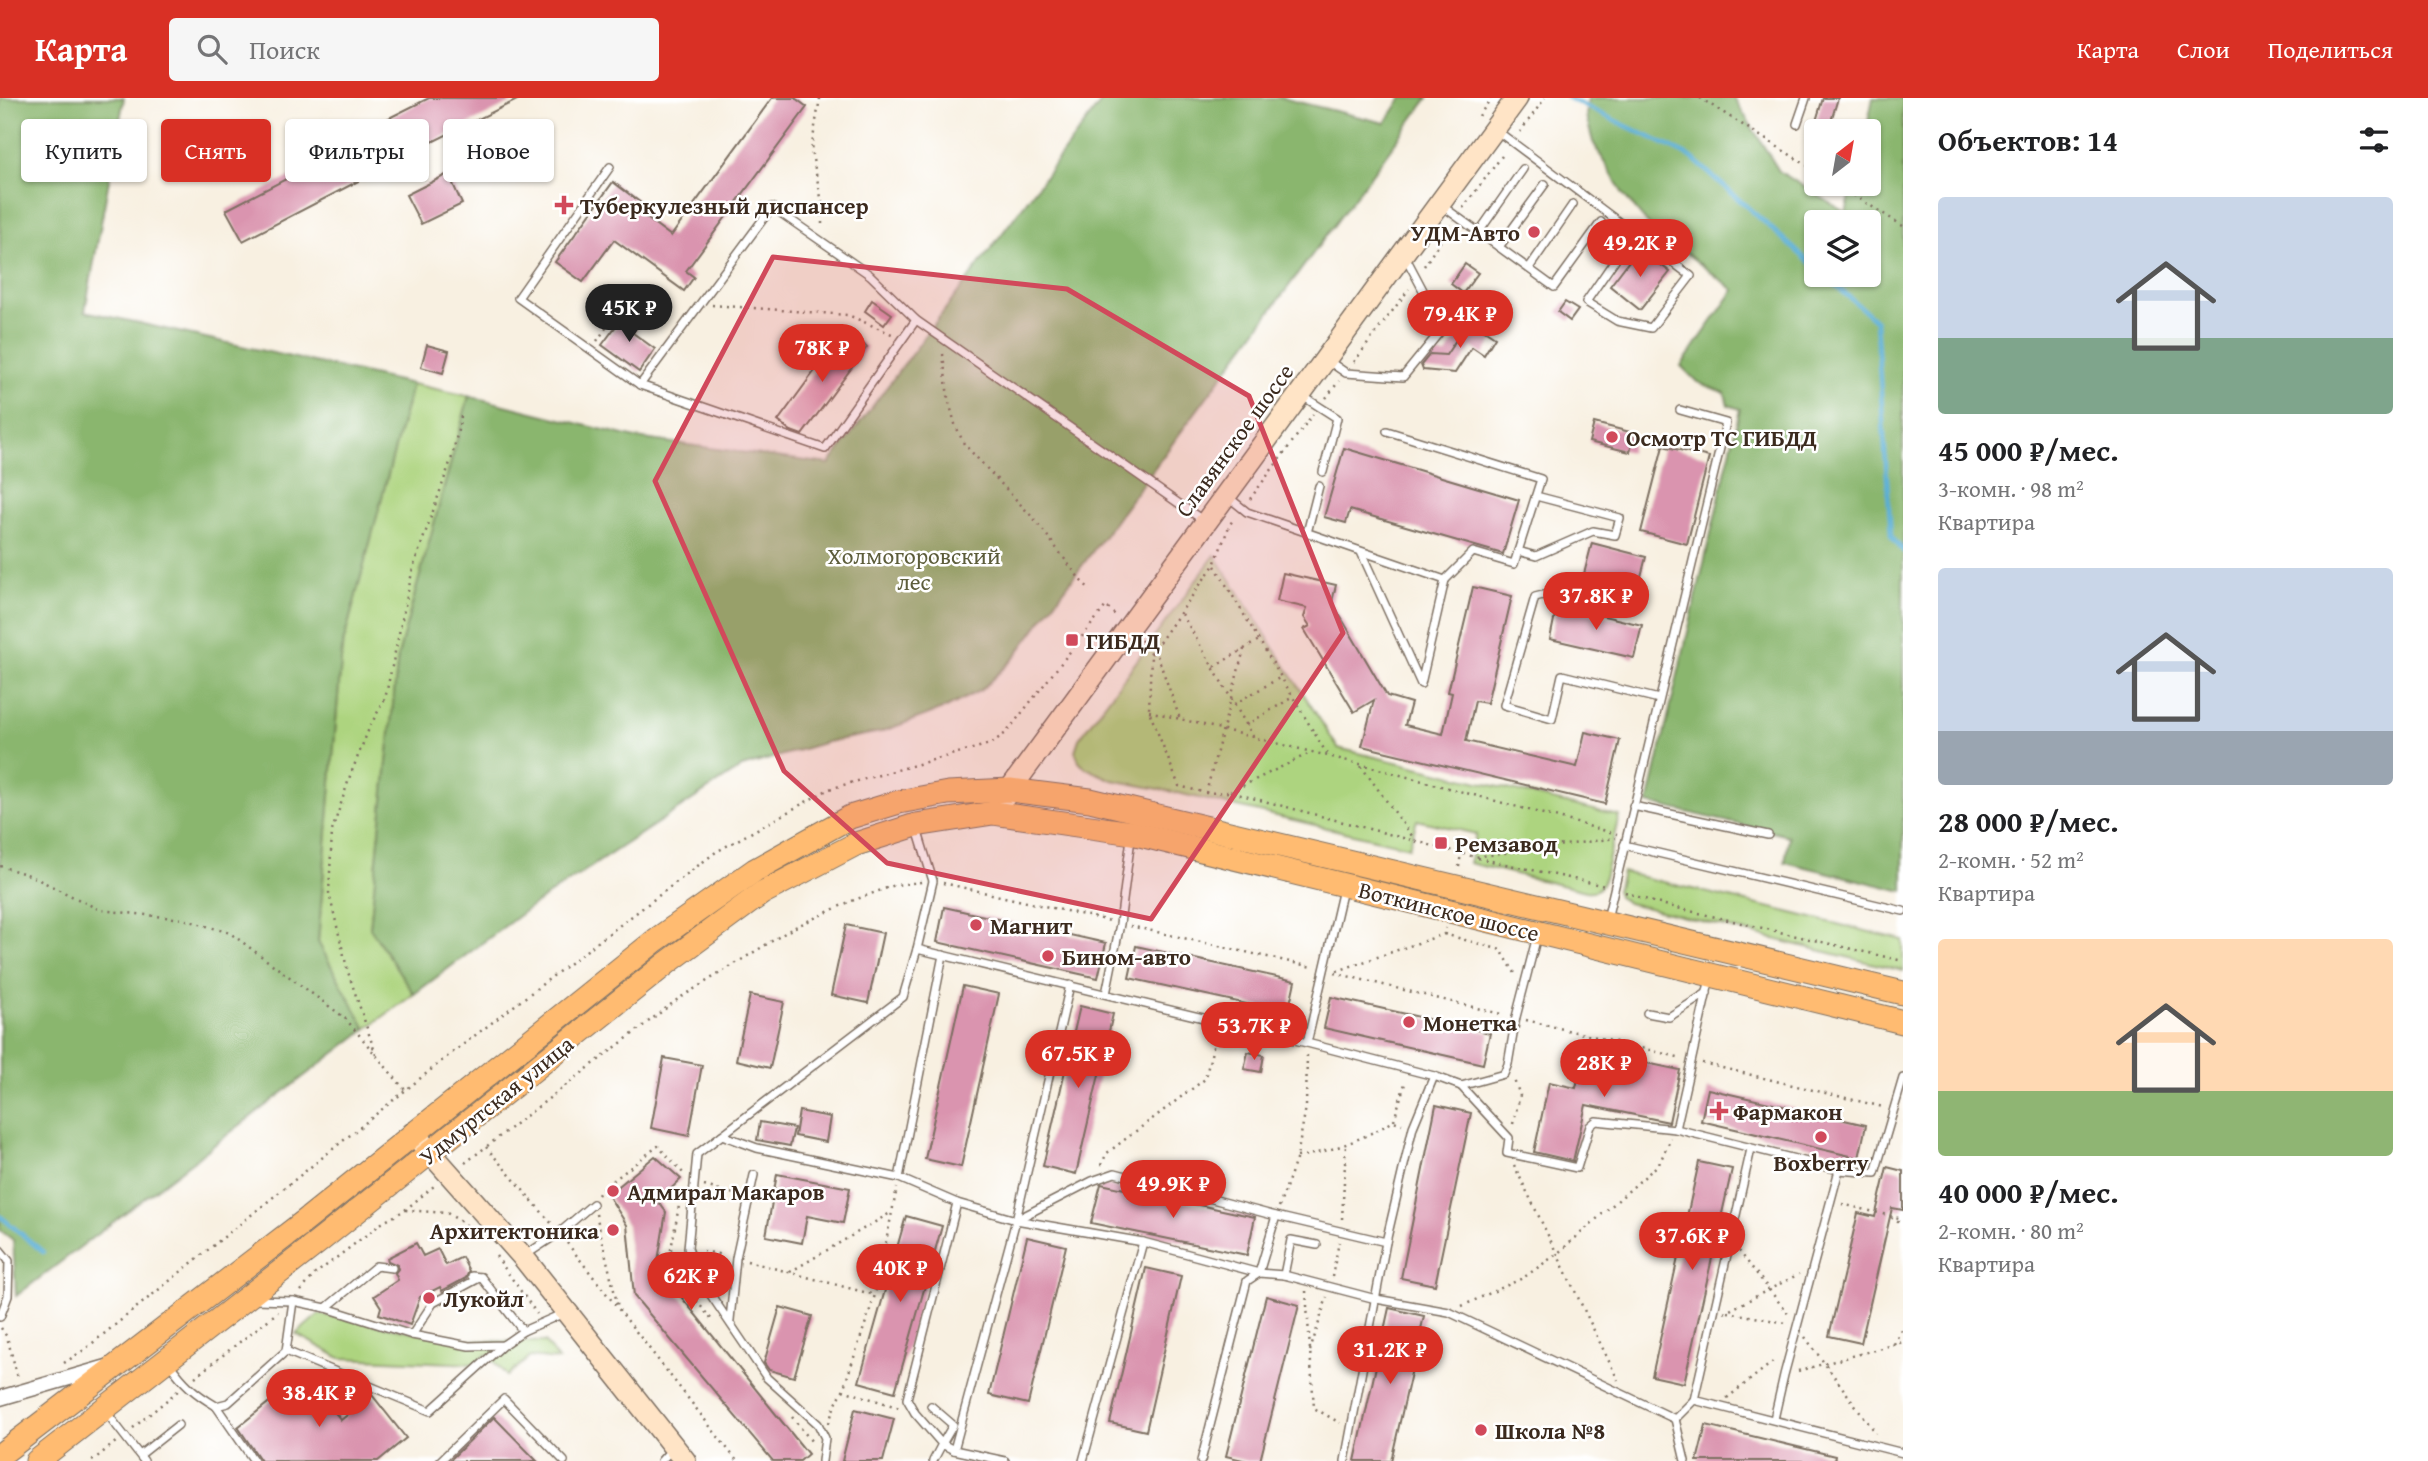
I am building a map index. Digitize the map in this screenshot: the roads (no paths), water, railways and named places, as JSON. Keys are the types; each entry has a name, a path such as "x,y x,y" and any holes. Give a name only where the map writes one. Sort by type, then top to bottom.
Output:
{"main road":[{"name":"Славянское шоссе","path":"993,813 1517,98"},
{"name":"Воткинское шоссе","path":"1010,790 1090,800 1903,993"},
{"name":"Удмуртская улица","path":"0,1454 305,1221 656,940 755,870 850,817 899,802 947,793 1010,790"},
{"name":"Воткинское шоссе","path":"993,813 1132,833 1538,933 1709,983 1903,1021"},
{"name":"Удмуртская улица","path":"37,1461 246,1300 667,963 762,893 856,844 916,825 993,813"},
{"path":"475,1085 490,1104"},
{"path":"413,1133 523,1257 673,1457"},
{"path":"305,1221 321,1240"}],"street":[{"name":"Удмуртская улица","path":"0,1398 115,1365"}],"lane":[{"path":"1797,124 1806,98"},
{"path":"1495,130 1634,232 1691,276 1651,328 1616,321 1586,302 1634,232"},
{"path":"610,167 518,298 640,385 825,449 916,320"},
{"path":"1479,232 1523,169"},
{"path":"1499,247 1545,184"},
{"path":"1440,204 1554,287 1601,222"},
{"path":"1529,268 1573,204"},
{"path":"640,385 772,207 870,275 916,320 1206,523"},
{"path":"1326,359 1346,373 1403,377 1443,328 1404,254"},
{"path":"1300,394 1337,418 1323,472"},
{"path":"1606,923 1726,423 1680,410"},
{"path":"1361,552 1421,684 1445,580 1473,552 1514,564 1541,479 1387,431"},
{"path":"1307,533 1320,486"},
{"path":"1227,495 1241,510 1445,580"},
{"path":"1518,551 1536,556 1592,531 1615,535 1620,518 1536,496"},
{"path":"1634,603 1571,588 1535,597 1504,705 1552,719 1562,675 1659,699"},
{"path":"1633,806 1768,835"},
{"path":"822,1461 825,1438 818,1423 766,1378 698,1276 688,1248 697,1154 903,997 933,881 916,825"},
{"path":"1106,995 1120,923 1132,833"},
{"path":"1625,840 1903,911"},
{"path":"1307,1043 1344,885"},
{"path":"1461,1086 1503,1074 1508,1064 1516,1017 1538,933"},
{"path":"917,949 1434,1076 1461,1086 1509,1138 1507,1153 1577,1168 1590,1126 1596,1121 1676,1129 1839,1170 1875,1173 1903,1078"},
{"path":"900,1178 943,955"},
{"path":"1647,1013 1669,1017 1709,983"},
{"path":"1676,1129 1709,983"},
{"path":"954,1450 1016,1220 1070,985"},
{"path":"1345,1461 1386,1242 1413,1128 1434,1076"},
{"path":"722,1135 757,1148 900,1178 957,1203 1016,1220 1143,1242 1259,1273 1284,1275 1376,1299 1448,1312 1675,1419"},
{"path":"1675,1419 1694,1400 1751,1149"},
{"path":"1774,1419 1839,1170"},
{"path":"1016,1220 1093,1181 1115,1173 1386,1242"},
{"path":"730,1321 736,1258 754,1175"},
{"path":"957,1203 907,1399 915,1413 942,1444 954,1450 1005,1461"},
{"path":"523,1257 559,1233 593,1204"},
{"path":"1201,1461 1247,1281 1259,1273 1276,1216"},
{"path":"1284,1275 1291,1240 1317,1245"},
{"path":"1083,1461 1143,1242"},
{"path":"0,1250 9,1261 8,1296 0,1317"},
{"path":"326,1308 376,1266 392,1268"},
{"path":"471,1276 481,1277 523,1331"},
{"path":"412,1335 433,1303 481,1277"},
{"path":"246,1300 293,1301 326,1308 412,1335 469,1346 503,1345"},
{"path":"216,1406 228,1402 286,1350 293,1301"},
{"path":"286,1350 430,1411 503,1345 523,1331 565,1312"},
{"path":"167,1360 184,1385 216,1406 254,1461"},
{"path":"440,1461 503,1399 564,1461"},
{"path":"1694,1400 1888,1449 1903,1457"},
{"path":"931,1406 953,1425 933,1461"},
{"path":"104,1408 142,1458 178,1425"},
{"path":"1675,1419 1685,1461"}],"waterway":[{"path":"1568,98 1691,157 1804,257"},
{"path":"1838,287 1876,321 1891,536 1903,551"},
{"path":"0,1216 43,1252"}],"place":[{"name":"Туберкулезный диспансер","path":"564,205"},
{"name":"УДМ-Авто","path":"1534,232"},
{"name":"Осмотр ТС ГИБДД","path":"1612,437"},
{"name":"ГИБДД","path":"1072,640"},
{"name":"Ремзавод","path":"1441,843"},
{"name":"Магнит","path":"976,925"},
{"name":"Бином-авто","path":"1048,956"},
{"name":"Монетка","path":"1409,1022"},
{"name":"Фармакон","path":"1719,1111"},
{"name":"Boxberry","path":"1821,1137"},
{"name":"Адмирал Макаров","path":"613,1191"},
{"name":"Архитектоника","path":"613,1230"},
{"name":"Лукойл","path":"429,1298"},
{"name":"Школа №8","path":"1481,1430"}],"park label":[{"name":"Холмогоровский лес","path":"914,568"}]}
